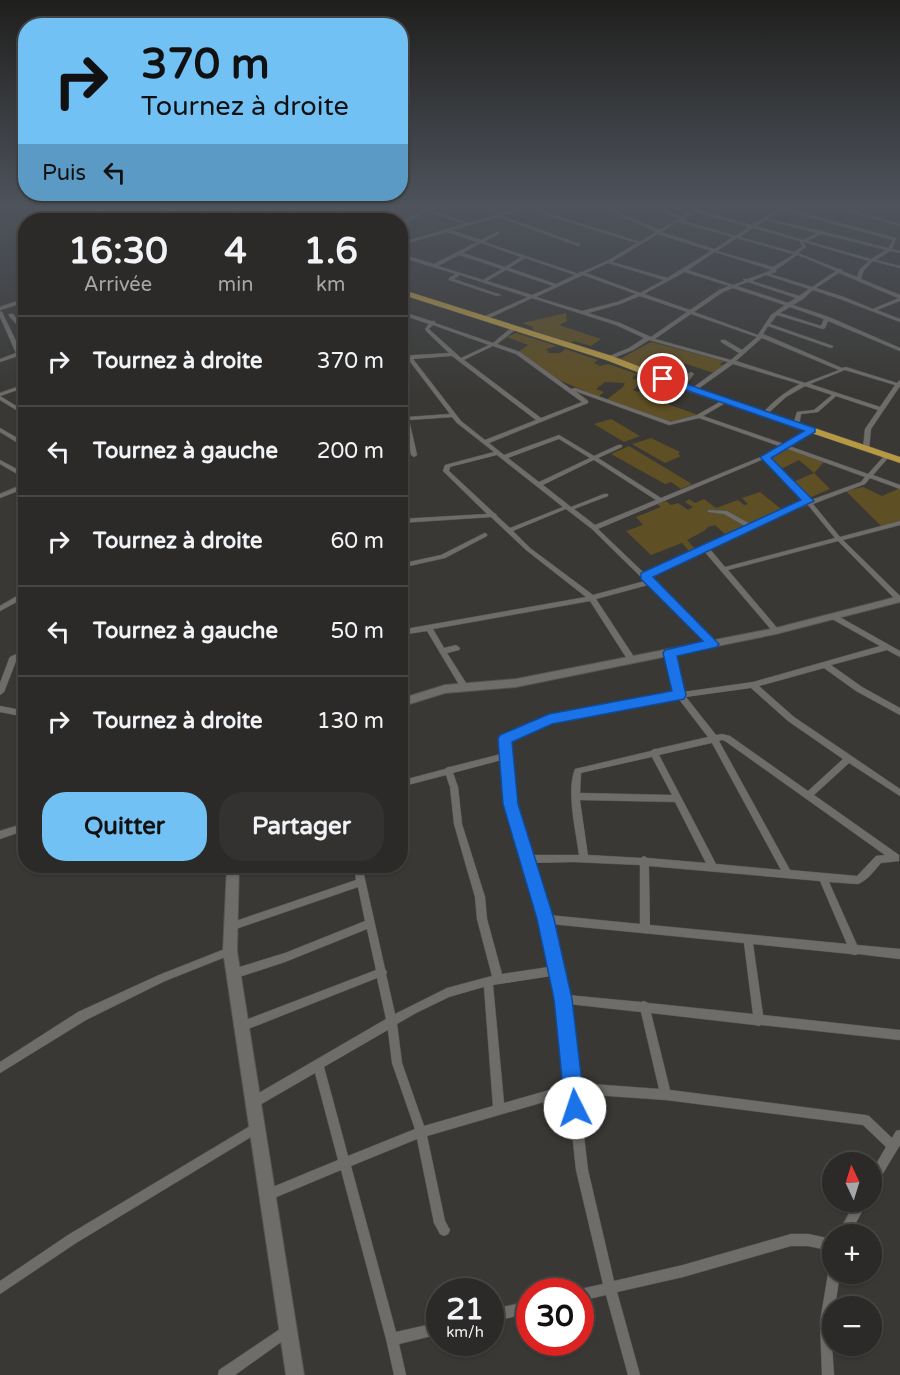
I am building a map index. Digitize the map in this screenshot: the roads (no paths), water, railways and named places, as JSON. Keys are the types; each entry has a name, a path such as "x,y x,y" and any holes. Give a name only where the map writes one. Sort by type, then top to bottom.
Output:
{"highway":[{"path":"408,294 609,358 693,390 900,460"}],"street":[{"path":"441,268 618,324 650,338 881,409"},
{"path":"561,268 844,368 899,383 868,429 866,449"},
{"path":"483,319 594,268"},
{"path":"629,268 668,280"},
{"path":"580,313 640,296 687,268"},
{"path":"835,268 900,298"},
{"path":"859,279 864,268"},
{"path":"483,282 505,269 555,285"},
{"path":"609,358 631,349 732,287 745,280 774,272 774,269"},
{"path":"684,270 827,318 900,350"},
{"path":"693,390 743,353 760,337 767,324 777,314 840,270"},
{"path":"459,274 451,279 499,295"},
{"path":"766,274 900,321"},
{"path":"745,280 801,298"},
{"path":"873,310 900,298"},
{"path":"18,304 0,311 18,351"},
{"path":"408,314 518,353 586,402"},
{"path":"777,314 822,328"},
{"path":"11,315 18,324"},
{"path":"813,338 827,318"},
{"path":"433,322 427,331 453,354 540,420"},
{"path":"767,324 813,338 831,347"},
{"path":"0,330 9,327"},
{"path":"462,359 494,344 513,329"},
{"path":"723,341 743,353"},
{"path":"891,346 900,342"},
{"path":"0,361 18,354"},
{"path":"408,357 453,354"},
{"path":"408,363 452,415 594,528 713,644"},
{"path":"765,414 783,395 803,384 844,368"},
{"path":"682,386 690,374"},
{"path":"563,385 670,424 699,416 725,401"},
{"path":"1,394 18,388"},
{"path":"1,394 18,408"},
{"path":"796,425 799,413 816,411 834,396"},
{"path":"485,442 597,398"},
{"path":"408,419 452,415"},
{"path":"699,416 900,487"},
{"path":"0,430 18,441"},
{"path":"594,528 765,457 812,430"},
{"path":"408,433 414,455"},
{"path":"632,660 592,598 528,549 445,468 501,455 559,437 660,500"},
{"path":"538,484 620,446"},
{"path":"408,631 592,598 648,579 704,547 750,526 808,501 863,483 886,456"},
{"path":"765,457 808,501 839,539 900,599"},
{"path":"0,462 18,472"},
{"path":"0,496 18,488"},
{"path":"510,530 606,495"},
{"path":"710,511 725,512 750,526"},
{"path":"408,520 494,515"},
{"path":"724,569 900,523"},
{"path":"408,564 442,556 485,535"},
{"path":"704,547 776,631"},
{"path":"0,609 18,599"},
{"path":"408,700 436,690 516,683 670,653 776,631 900,599"},
{"path":"834,617 900,654"},
{"path":"428,627 464,686"},
{"path":"634,1375 610,1289 582,1170 563,999 545,919 510,804 505,756 507,737 541,721 680,695 753,685 887,647"},
{"path":"442,651 456,648"},
{"path":"670,653 680,695 713,738 787,873"},
{"path":"0,692 13,658 18,656"},
{"path":"824,664 859,689 900,712"},
{"path":"753,685 780,711 900,793"},
{"path":"0,709 18,712"},
{"path":"584,857 577,796 576,775 578,771 713,738 727,738 898,858"},
{"path":"654,752 713,868"},
{"path":"408,782 505,756"},
{"path":"809,795 849,758"},
{"path":"448,770 454,787 458,824 480,897 493,980 499,1110"},
{"path":"577,796 678,799"},
{"path":"0,835 18,829"},
{"path":"527,859 584,857 644,860 713,868 861,879 879,860 898,858"},
{"path":"644,860 645,928"},
{"path":"233,873 230,951 295,1375"},
{"path":"359,873 382,972 397,1063 421,1132 440,1223 444,1230"},
{"path":"823,877 855,951"},
{"path":"229,928 360,882"},
{"path":"545,919 900,954"},
{"path":"233,975 370,923"},
{"path":"748,940 759,1021"},
{"path":"0,1068 82,1016 162,978 230,951"},
{"path":"254,1102 431,1000 493,980 555,971"},
{"path":"243,1026 382,972"},
{"path":"563,999 900,1035"},
{"path":"644,1006 666,1095"},
{"path":"318,1066 400,1375"},
{"path":"267,1195 421,1132 574,1088 666,1095 865,1120 893,1146"},
{"path":"0,1288 72,1239 258,1126"},
{"path":"882,1164 900,1135"},
{"path":"594,1292 791,1240 822,1243"},
{"path":"828,1375 826,1322 832,1284"},
{"path":"224,1375 288,1330"},
{"path":"392,1340 426,1332"}]}
